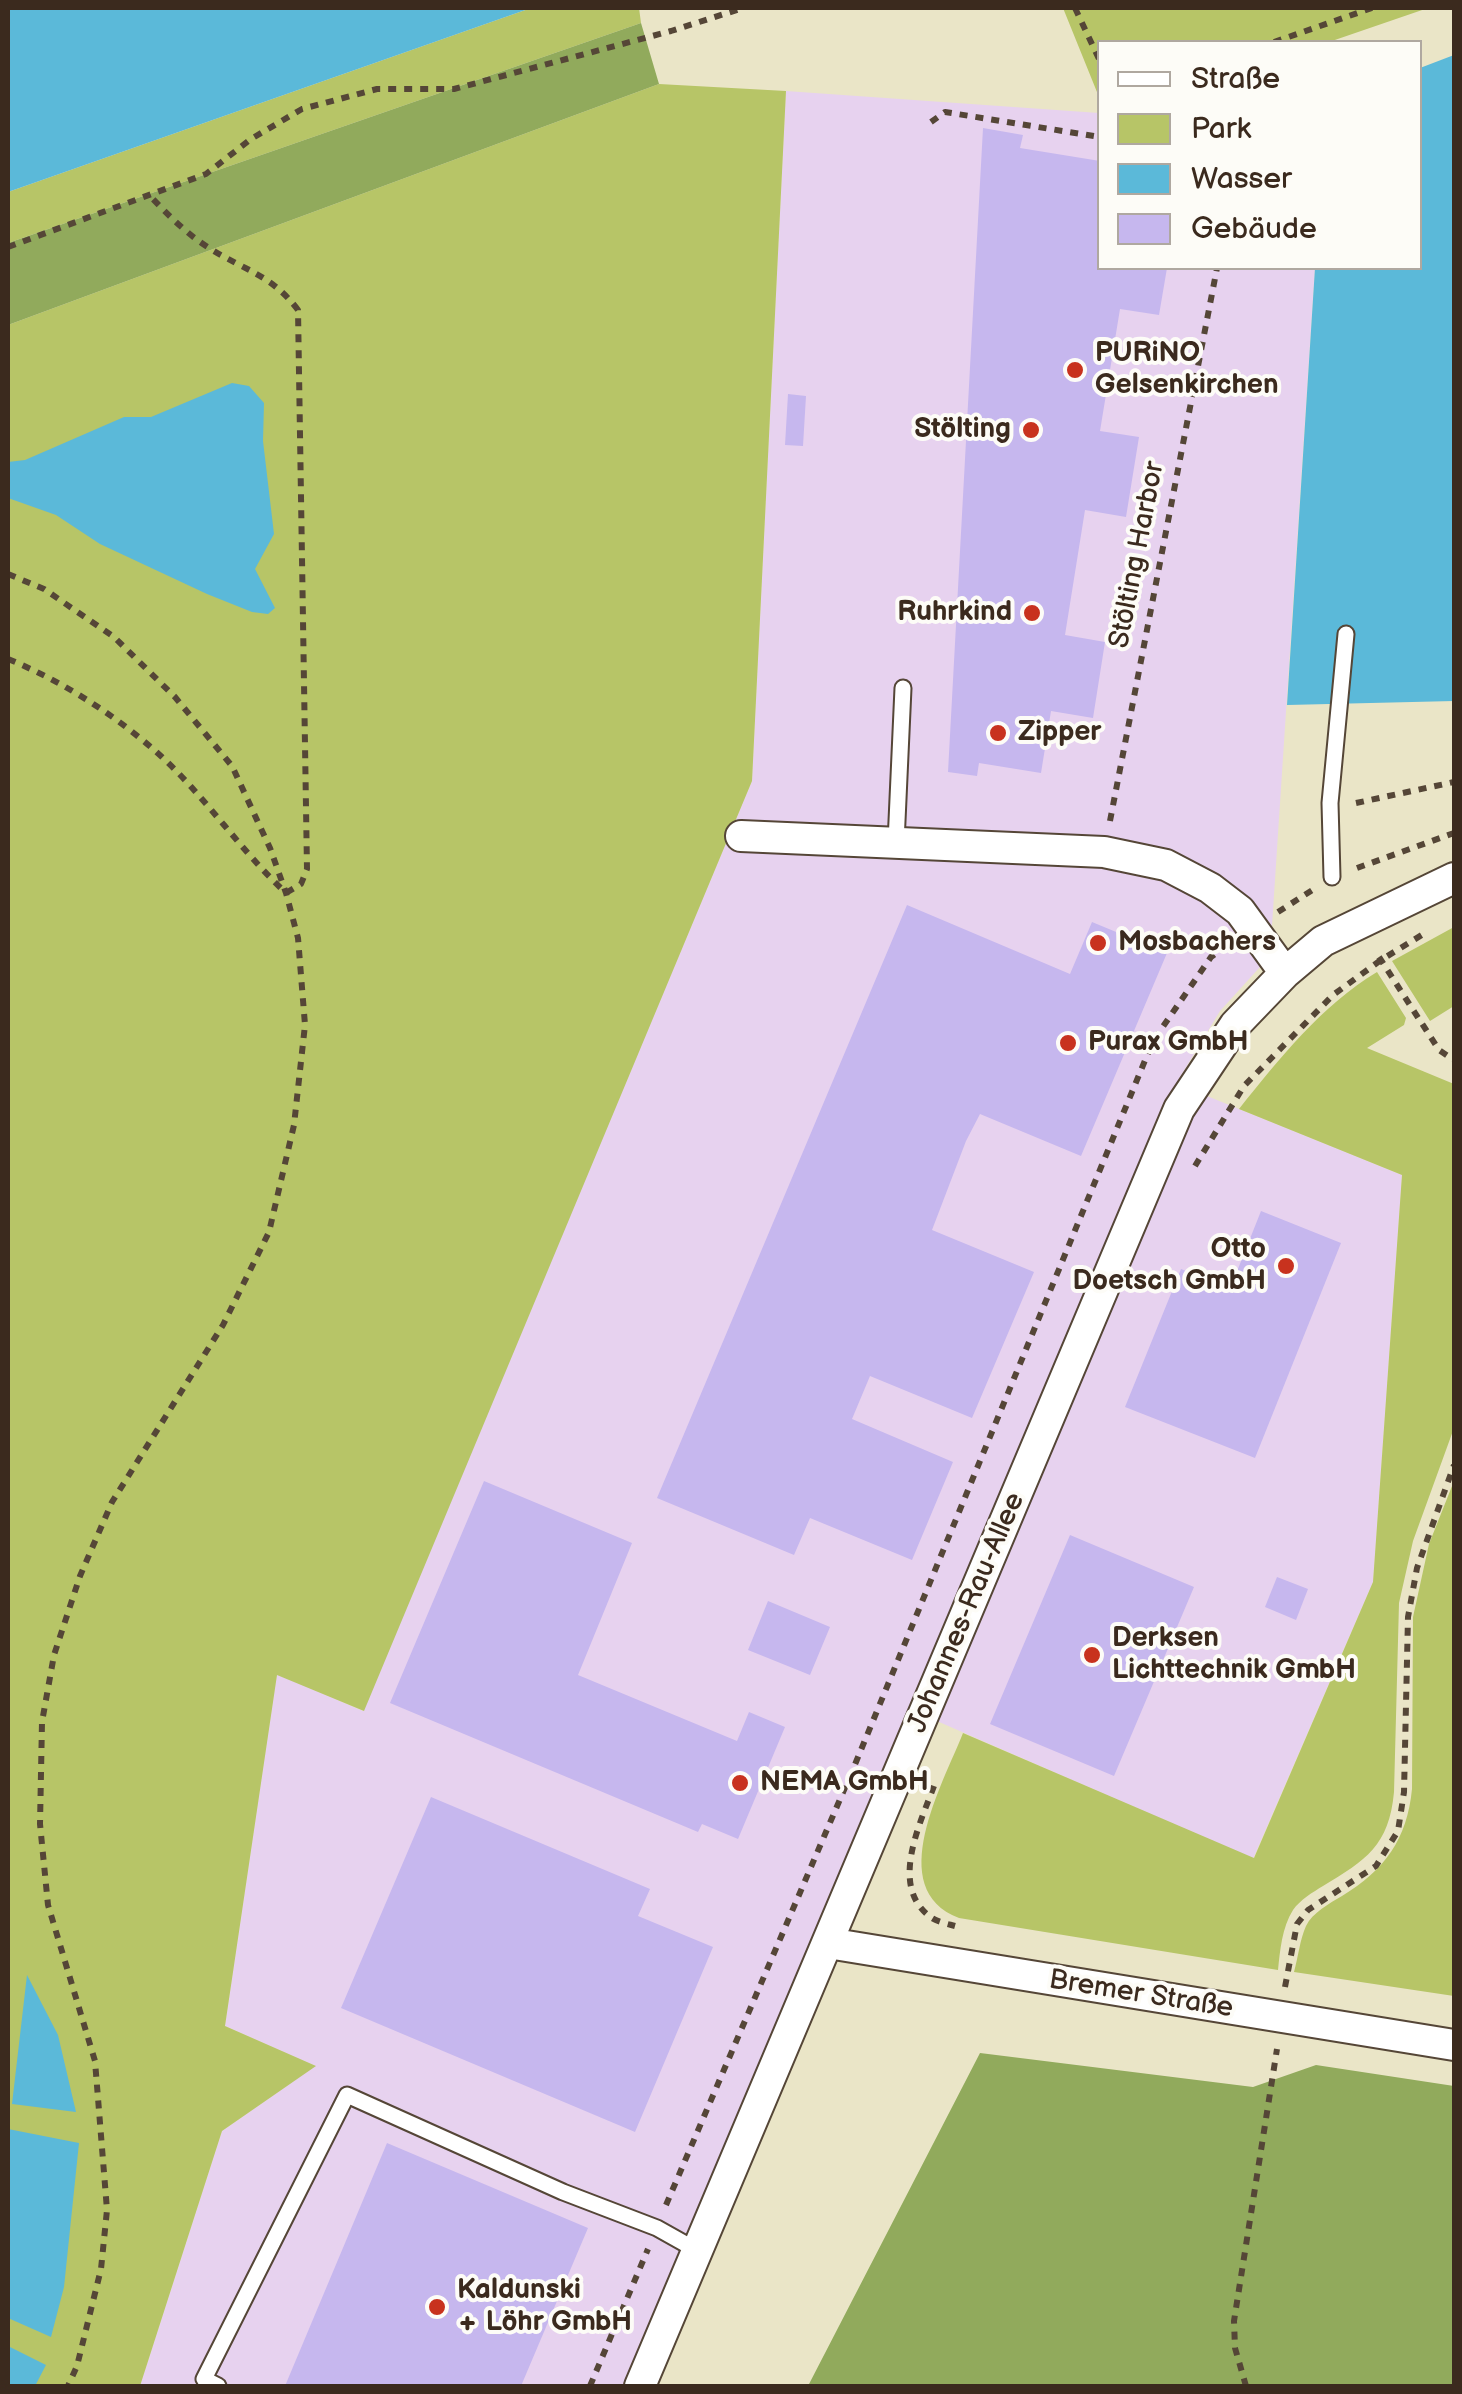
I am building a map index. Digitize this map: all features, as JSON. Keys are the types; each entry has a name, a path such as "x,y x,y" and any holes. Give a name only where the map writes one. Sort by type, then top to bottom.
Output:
{"street":[{"path":"740,836 1104,852 1166,865 1210,888 1240,911 1285,973"},
{"name":"Johannes-Rau-Allee","path":"640,2386 1179,1109 1235,1024 1322,940 1454,878"},
{"name":"Bremer Straße","path":"828,1943 1454,2045"}],"lane":[{"path":"1332,878 1330,803 1346,634"},
{"path":"896,843 903,688"},
{"path":"218,2386 204,2378 347,2095 563,2192 657,2228 698,2250"}],"path":[{"path":"8,248 206,174 252,139 302,109 377,89 454,89 743,8"},
{"path":"1076,8 1097,54"},
{"path":"1280,40 1372,8"},
{"path":"931,122 945,112 1097,137"},
{"path":"150,197 192,237 258,273 284,292 298,310 308,869 301,884 286,893"},
{"name":"Stölting Harbor","path":"1104,852 1217,270"},
{"path":"8,574 44,590 114,637 175,697 232,766 286,893 298,938 305,1025 294,1125 269,1232 223,1325 112,1502 80,1576 54,1655 42,1722 40,1824 48,1904 95,2061 106,2190 101,2269 77,2366 68,2386"},
{"path":"8,658 58,681 162,758 252,862 286,893"},
{"path":"1330,803 1360,803 1454,782"},
{"path":"1188,1182 1244,1086 1333,995 1381,960 1439,926"},
{"path":"590,2386 856,1762 1153,1041 1211,957 1236,939"},
{"path":"1385,966 1438,1050 1454,1060"},
{"path":"1304,1983 1286,1976 1297,1924 1308,1910 1376,1866 1398,1831 1404,1792 1408,1616 1417,1568 1454,1465"},
{"path":"941,1768 914,1840 909,1870 914,1898 932,1918 961,1928"},
{"path":"1246,2386 1235,2348 1234,2320 1280,2032"}],"shaded area":[{"path":"786,91 1097,113 1097,270 1315,270 1270,956 1220,1011 1162,1107 627,2386 140,2386 222,2131 315,2066 225,2026 277,1674 363,1711 752,781"},
{"path":"1202,1094 1402,1175 1373,1582 1253,1859 930,1718"}],"green space":[{"path":"531,8 639,8 641,23 8,243 8,192"},
{"path":"1063,8 1428,8 1335,40 1097,40 1097,92"},
{"path":"641,23 659,84 8,325 8,243"},
{"path":"659,84 786,91 752,781 364,1711 277,1675 225,2026 316,2066 222,2131 140,2386 8,2386 8,325"},
{"path":"1454,927 1454,1006 1430,1021 1392,961"},
{"path":"1377,972 1406,1018 1404,1025 1367,1048 1454,1084 1454,1428 1413,1541 1399,1603 1394,1792 1387,1826 1363,1859 1307,1896 1293,1910 1284,1931 1278,1970 959,1918 937,1904 925,1884 922,1860 933,1806 963,1733 1254,1858 1373,1582 1402,1175 1239,1109 1319,1017"},
{"path":"1454,1481 1454,1996 1294,1972 1309,1921 1382,1864 1405,1823 1412,1789 1413,1617 1429,1544"},
{"path":"980,2053 1253,2087 1316,2065 1454,2086 1454,2386 808,2386"}],"water":[{"path":"8,8 531,8 8,192"},
{"path":"1454,55 1454,701 1287,705 1315,270 1422,270 1422,67"},
{"path":"232,383 249,386 264,403 263,441 274,534 255,569 275,608 268,614 252,612 207,594 100,544 56,515 8,498 8,462 25,460 124,417 151,417"},
{"path":"27,1975 58,2035 76,2112 12,2104"},
{"path":"8,2129 79,2143 64,2287 51,2337 8,2318"},
{"path":"8,2346 46,2365 35,2386 8,2386"}],"building":[{"path":"983,128 1023,135 1020,148 1097,161 1097,270 1167,270 1159,315 1120,309 1100,431 1139,437 1126,517 1085,510 1065,635 1105,642 1093,718 1051,711 1041,773 979,763 977,776 948,772"},
{"path":"788,394 806,396 803,446 785,445"},
{"path":"907,905 1070,974 1092,922 1167,953 1081,1156 980,1114 966,1141 932,1230 1034,1272 972,1418 870,1376 852,1419 953,1462 912,1560 810,1518 794,1555 657,1498"},
{"path":"1261,1211 1341,1243 1255,1458 1125,1407 1181,1269 1230,1289"},
{"path":"484,1481 632,1543 578,1675 737,1741 749,1712 785,1727 738,1839 702,1824 698,1832 390,1703"},
{"name":"Derksen Lichttechnik GmbH","path":"1070,1535 1194,1587 1114,1776 990,1724"},
{"path":"1277,1577 1308,1589 1296,1620 1265,1607"},
{"path":"768,1601 830,1627 810,1675 748,1650"},
{"path":"431,1797 650,1889 638,1916 713,1947 635,2132 341,2008"},
{"name":"Kaldunski + Löhr GmbH","path":"387,2143 588,2228 521,2386 285,2386"}],"place":[{"name":"PURiNO Gelsenkirchen","path":"1075,370"},
{"name":"Stölting","path":"1031,430"},
{"name":"Ruhrkind","path":"1032,613"},
{"name":"Zipper","path":"998,733"},
{"name":"Mosbachers","path":"1098,943"},
{"name":"Purax GmbH","path":"1068,1043"},
{"name":"Otto Doetsch GmbH","path":"1286,1266"},
{"name":"Derksen Lichttechnik GmbH","path":"1092,1655"},
{"name":"NEMA GmbH","path":"740,1783"},
{"name":"Kaldunski + Löhr GmbH","path":"437,2307"}]}
